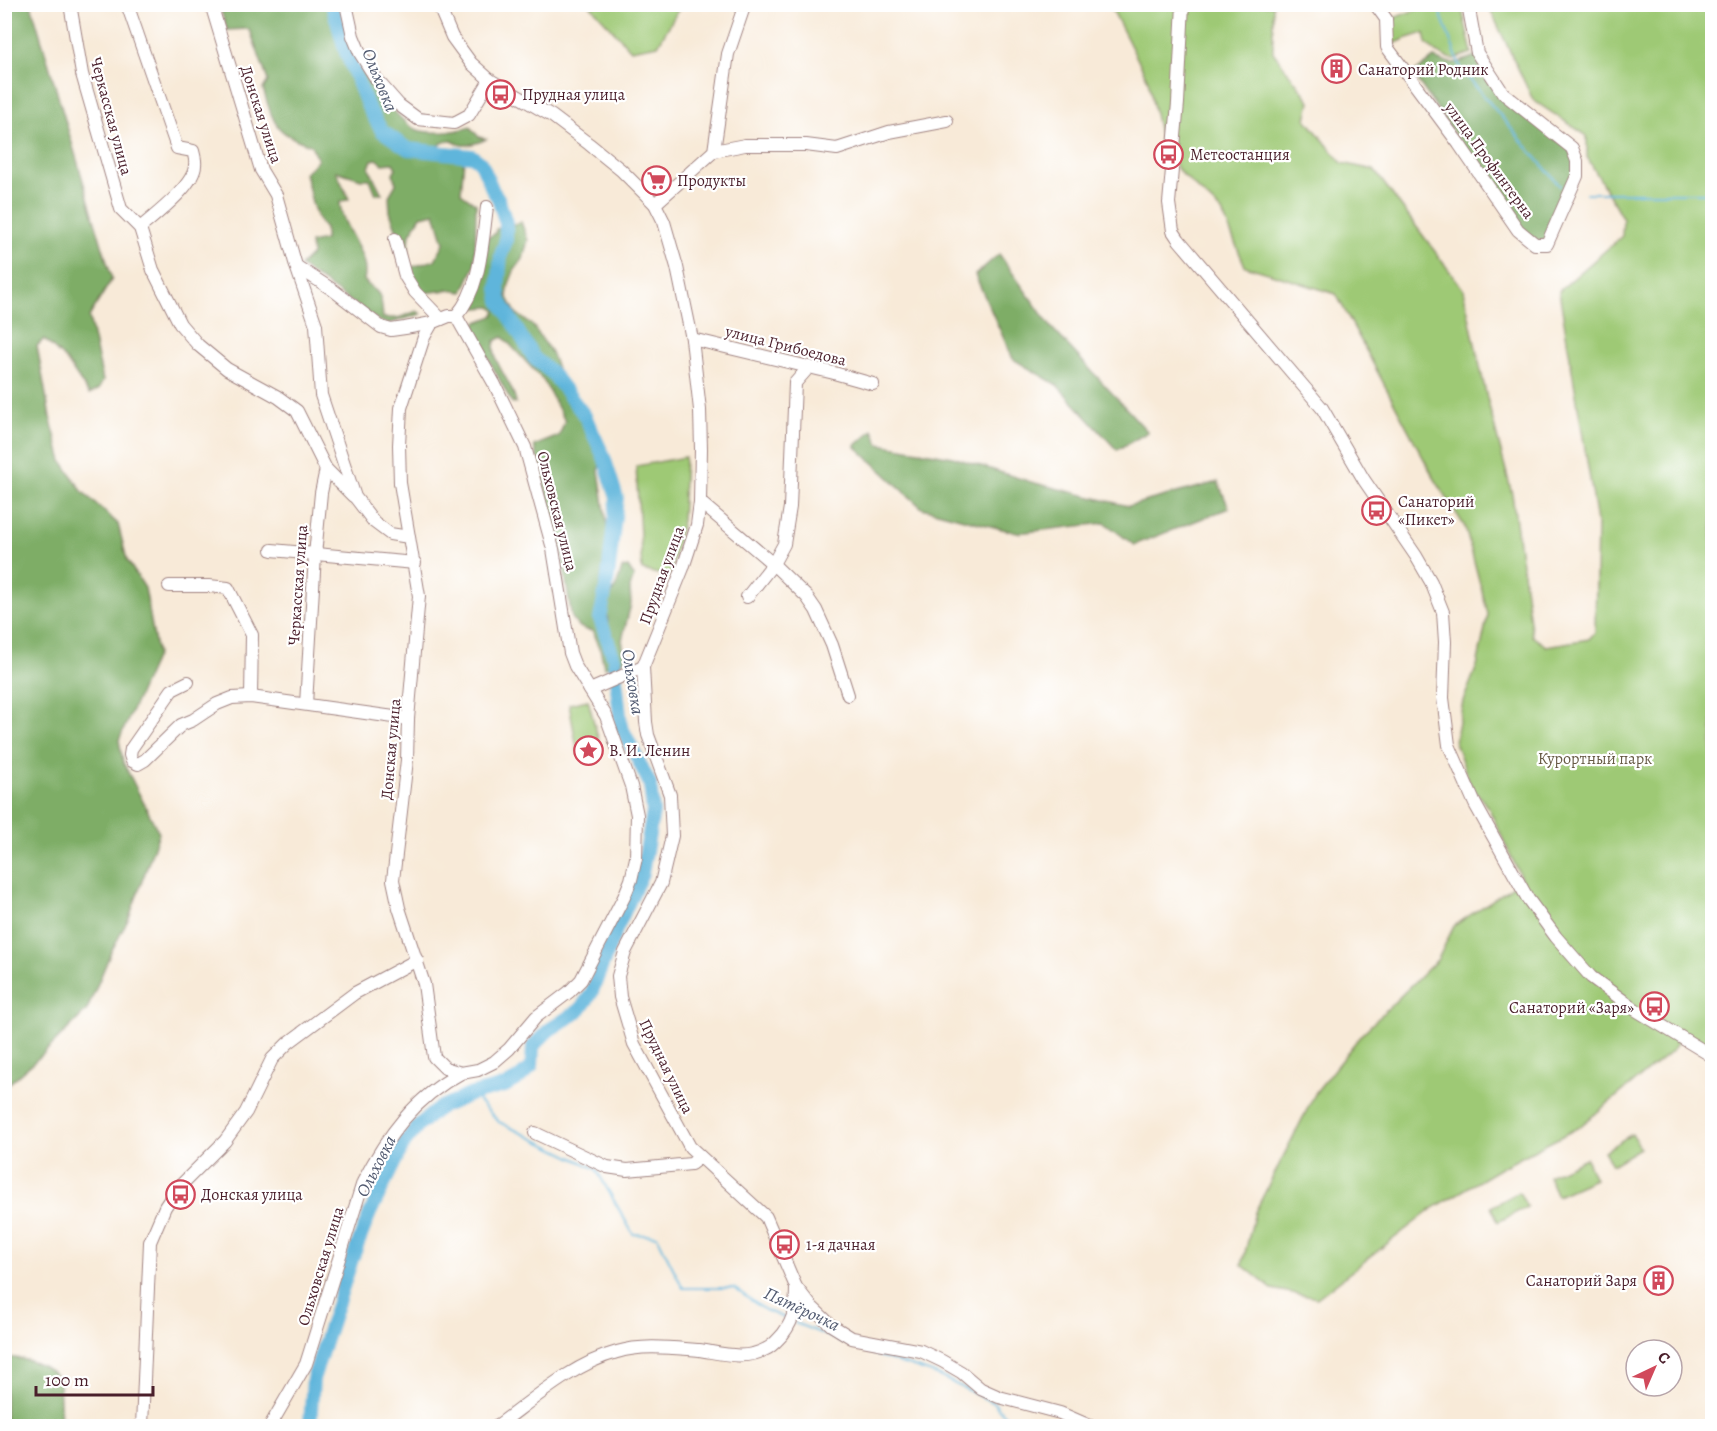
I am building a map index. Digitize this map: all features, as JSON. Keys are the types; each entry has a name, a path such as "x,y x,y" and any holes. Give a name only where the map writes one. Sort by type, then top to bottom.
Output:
{"street":[{"name":"Черкасская улица","path":"70,4 82,74 121,209 140,228 153,270 180,324 198,345 227,369 278,397 297,411 326,469 355,497"},
{"path":"127,4 177,148 193,151 196,166 188,181 170,202 140,228"},
{"name":"Донская улица","path":"211,4 261,170 276,195 316,325 321,396 355,497 374,522 390,534 409,537"},
{"path":"346,4 353,36 360,53 377,80 399,105 418,119 454,123 469,115 490,80"},
{"name":"Прудная улица","path":"438,4 452,37 471,63 490,80 552,116 580,137 621,170 655,204 664,222 677,267 692,339 700,410 700,502 697,525 683,568 643,667 648,735 670,795 672,836 661,883 625,952 618,976 623,1010 634,1044 682,1135 700,1157 766,1217 796,1287 825,1319 852,1338 921,1351 961,1372 981,1389 999,1397 1060,1413 1090,1426"},
{"path":"714,150 728,54 745,4"},
{"path":"1183,4 1178,103 1169,203 1173,231 1322,408 1364,480 1431,582 1443,612 1445,642 1443,698 1449,746 1475,804 1528,899 1556,937 1591,977 1636,1010 1713,1056"},
{"name":"улица Профинтерна","path":"1375,4 1386,18 1387,47 1459,144 1518,230 1535,243 1547,244 1577,176 1577,161 1572,147 1503,93 1478,53 1467,4"},
{"path":"655,204 714,150 745,146 806,145 837,149 889,132 947,120"},
{"path":"296,266 333,290 381,327 391,330 456,316 465,306 477,274 487,207"},
{"path":"395,239 405,276 436,321"},
{"name":"Ольховская улица","path":"270,1426 306,1364 363,1182 376,1156 419,1102 439,1084 461,1073 478,1070 494,1062 509,1050 536,1017 581,980 624,897 636,858 637,823 632,786 606,716 570,653 554,549 525,447 495,385 456,316"},
{"name":"Донская улица","path":"436,321 424,337 401,408 400,483 419,596 408,719 407,760 393,880 399,908 424,984 434,1057 445,1068 461,1073"},
{"name":"улица Грибоедова","path":"692,339 873,384"},
{"path":"747,597 773,564 784,544 790,507 795,383 809,368"},
{"name":"Черкасская улица","path":"306,704 315,555 321,493 326,469"},
{"path":"700,502 773,564 807,597 816,610 849,695"},
{"path":"272,550 415,563"},
{"path":"169,586 228,588 252,635 251,698"},
{"path":"591,690 643,667"},
{"path":"188,682 172,690 132,749 130,755 132,761 138,764 145,760 181,725 217,704 232,699 251,698 306,704 408,719"},
{"path":"142,1426 150,1242 165,1207 177,1190 225,1141 246,1112 272,1059 288,1043 355,993 417,960"},
{"path":"535,1133 607,1167 627,1170 691,1164 700,1157"},
{"path":"498,1426 564,1377 618,1351 651,1347 740,1355 766,1350 784,1332 795,1314 796,1287"}],"green space":[{"path":"31,4 112,279 89,317 103,381 98,390 89,394 66,360 44,339 37,346 50,417 62,461 82,491 118,524 127,560 145,588 157,654 119,740 123,762 159,833 129,918 111,952 87,1010 42,1055 5,1087 4,5"},
{"path":"225,5 329,5 346,61 362,70 404,122 415,129 428,132 470,127 479,137 486,139 465,145 452,141 445,142 437,147 432,155 464,159 461,193 476,204 475,265 463,292 448,290 424,293 415,284 406,269 435,260 444,243 435,213 421,216 410,234 408,253 403,258 390,212 389,196 396,184 393,173 396,168 393,163 383,164 377,159 372,160 369,168 382,194 376,194 370,179 361,179 336,171 349,199 340,202 342,212 360,251 365,270 364,280 380,296 383,318 398,318 417,311 421,314 388,324 379,321 300,266 312,254 310,243 325,240 325,229 314,210 305,173 318,160 311,145 289,136 277,126 263,89 268,81 251,33 248,29 227,30 221,11"},
{"path":"590,5 681,5 658,45 631,50"},
{"name":"Курортный парк","path":"1110,5 1273,5 1273,52 1310,101 1306,119 1342,163 1374,170 1463,289 1486,394 1512,494 1532,636 1546,646 1589,639 1595,632 1597,522 1559,291 1622,236 1623,219 1587,157 1587,136 1533,100 1488,5 1712,5 1712,1051 1683,1033 1672,1051 1579,1127 1499,1169 1432,1209 1317,1298 1272,1289 1242,1265 1255,1212 1316,1092 1361,1035 1438,959 1454,926 1522,880 1489,809 1470,784 1455,742 1463,701 1477,666 1488,614 1465,527 1433,476 1336,294 1245,266 1222,212 1179,171 1161,143 1148,80"},
{"path":"1428,5 1461,5 1472,53 1454,59 1447,58 1426,43 1424,33 1391,45 1391,19"},
{"path":"1477,55 1501,95 1569,149 1575,162 1573,178 1546,241 1536,241 1520,228 1413,74 1434,58 1445,62 1456,62"},
{"path":"521,222 528,240 523,259 514,271 509,284 507,296 516,313 533,326 551,352 559,374 566,383 564,395 582,419 601,460 599,471 608,532 596,614 611,666 604,667 593,631 581,628 572,619 561,550 534,446 559,436 565,421 543,380 503,337 495,341 495,357 514,395 516,403 512,403 478,339 475,323 493,316 496,311 491,307 477,308 472,304 480,291 488,237 495,234 496,229"},
{"path":"999,254 1051,327 1148,432 1117,450 1057,385 1013,359 975,275"},
{"path":"873,430 879,444 953,457 1031,482 1128,506 1218,482 1229,508 1134,545 1105,523 1017,533 922,508 855,446"},
{"path":"685,457 682,521 670,577 642,570 636,466"},
{"path":"628,567 634,576 630,588 631,604 622,640 625,657 622,663 610,637 607,613 610,597 622,568"},
{"path":"588,700 601,749 578,754 569,704"},
{"path":"1632,1134 1640,1148 1612,1165 1604,1151"},
{"path":"1586,1158 1595,1179 1557,1196 1548,1176"},
{"path":"1519,1192 1527,1207 1498,1222 1491,1207"},
{"path":"5,1357 34,1363 59,1378 61,1426 5,1426"}],"waterway":[{"name":"Ольховка","path":"310,1426 313,1379 352,1259 370,1213 403,1145 419,1125 439,1108 472,1094 505,1086 519,1078 532,1066 533,1046 549,1030 580,1010 591,994 615,932 642,873 653,812 650,784 621,726 614,658 600,619 608,577 617,498 604,457 585,416 552,373 534,358 500,301 498,288 501,255 506,240 506,223 498,198 480,162 472,156 408,149 382,131 368,107 346,52 332,4"},
{"path":"1437,4 1461,69 1560,186"},
{"path":"1586,193 1712,193"},
{"name":"Пятёрочка","path":"472,1094 499,1122 596,1169 633,1234 657,1236 683,1288 734,1288 765,1310 787,1319"},
{"name":"Пятёрочка","path":"795,1323 879,1356 935,1374 994,1403 1014,1426"}],"place":[{"name":"Санаторий Родник","path":"1337,69"},
{"name":"Прудная улица","path":"501,94"},
{"name":"Метеостанция","path":"1169,154"},
{"name":"Продукты","path":"656,180"},
{"name":"Санаторий «Пикет»","path":"1377,510"},
{"name":"В. И. Ленин","path":"588,750"},
{"name":"Санаторий «Заря»","path":"1655,1007"},
{"name":"Донская улица","path":"180,1194"},
{"name":"1-я дачная","path":"785,1244"},
{"name":"Санаторий Заря","path":"1658,1280"}]}
